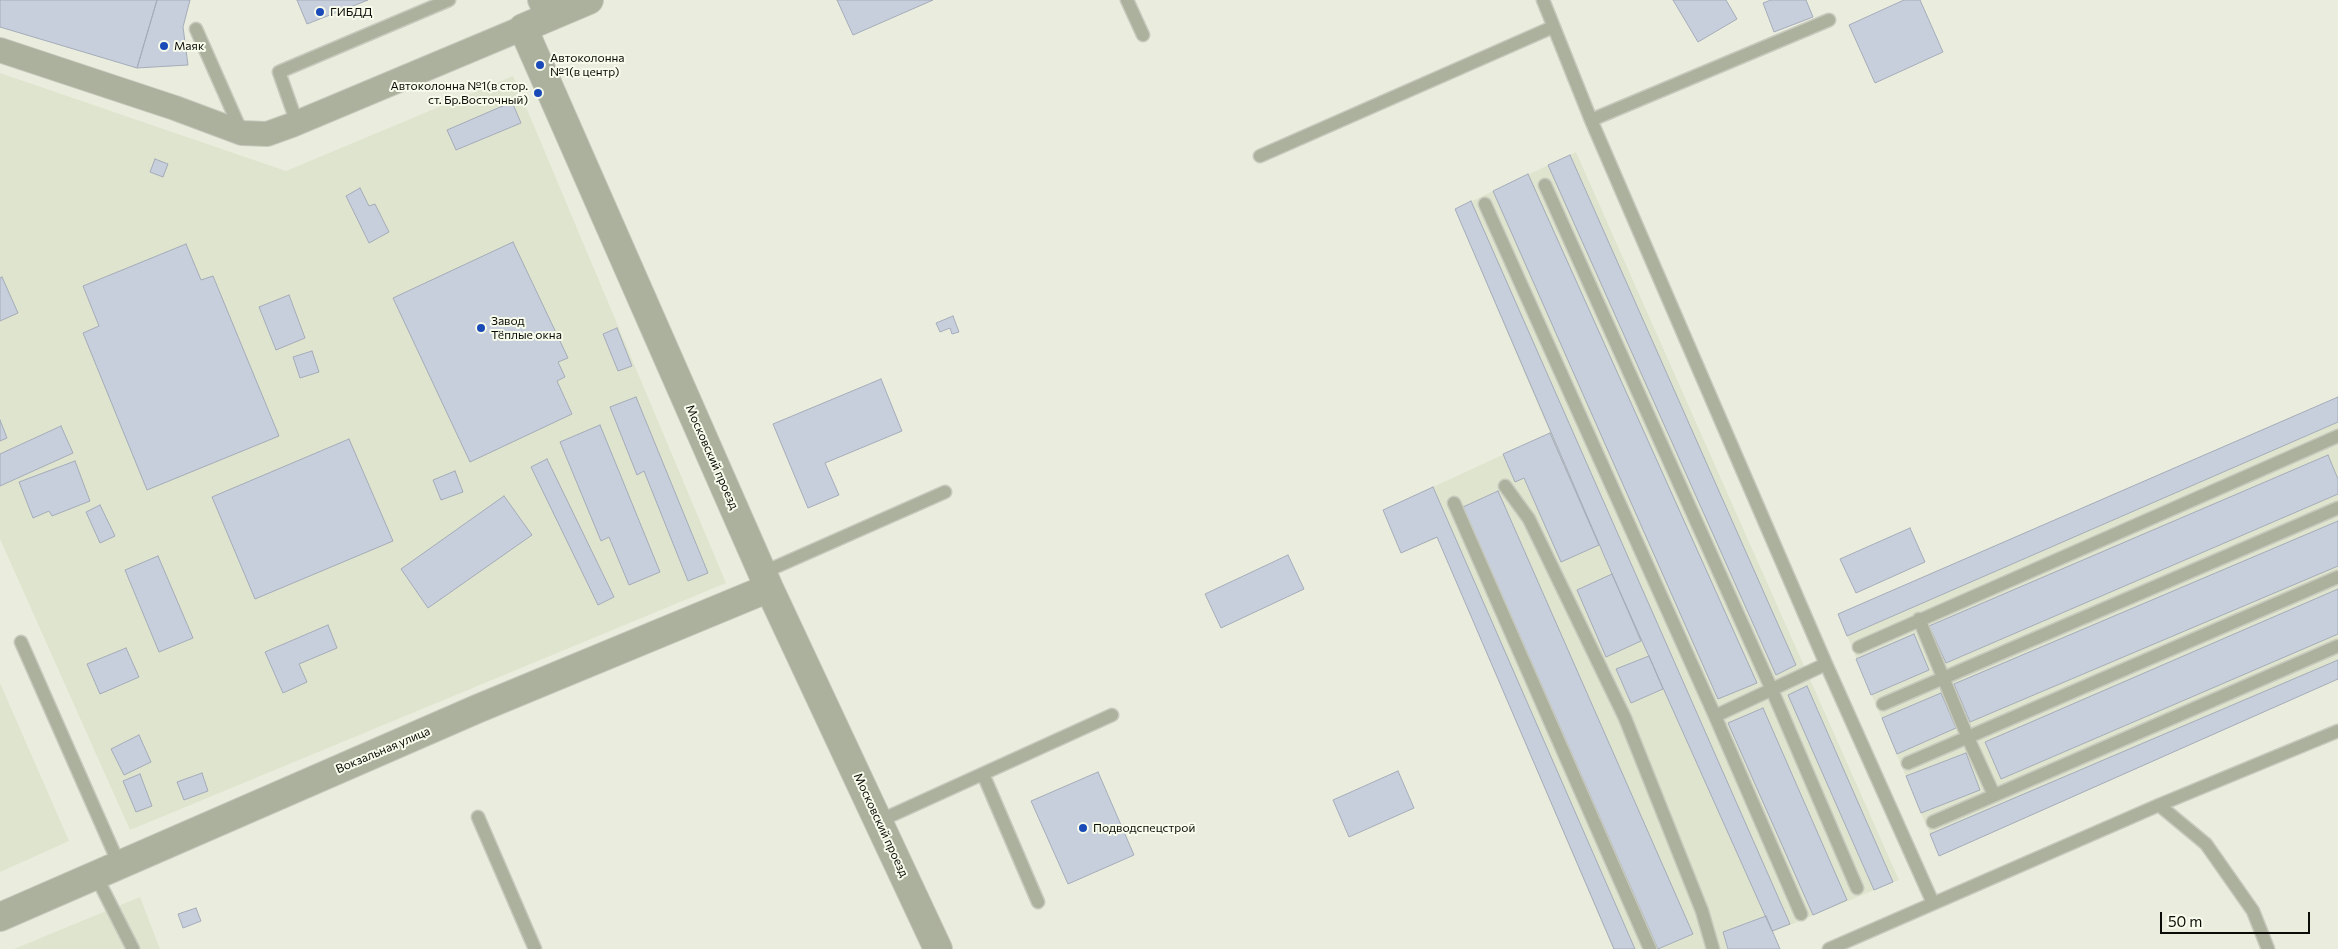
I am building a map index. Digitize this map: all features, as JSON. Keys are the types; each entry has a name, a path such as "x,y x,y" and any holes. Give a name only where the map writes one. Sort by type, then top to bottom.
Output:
{"street":[{"path":"0,50 166,105 242,133 267,134 523,28 544,9 589,0"},
{"name":"Московский проезд","path":"523,28 766,580 938,949"},
{"name":"Вокзальная улица","path":"0,917 477,709 766,580"}],"lane":[{"path":"297,123 279,72 449,0"},
{"path":"1127,0 1142,35"},
{"path":"1543,0 1590,120 1826,664 1933,903"},
{"path":"1590,120 1829,20"},
{"path":"1260,156 1553,27"},
{"path":"196,29 242,133"},
{"path":"1545,185 1772,690 1857,888"},
{"path":"1485,204 1715,716 1801,914"},
{"path":"1859,647 1919,619 2338,437"},
{"path":"1505,486 1529,519 1625,718 1702,912 1713,949"},
{"path":"766,580 945,492"},
{"path":"1454,503 1650,949"},
{"path":"1883,704 2338,508"},
{"path":"1908,763 2338,577"},
{"path":"1919,619 1942,678 1994,795"},
{"path":"21,642 119,864"},
{"path":"1933,822 2338,646"},
{"path":"1715,716 1826,664"},
{"path":"879,821 1112,715"},
{"path":"1829,949 2159,805 2338,731"},
{"path":"983,774 1038,902"},
{"path":"2159,805 2206,844 2253,912 2268,949"},
{"path":"478,817 535,949"},
{"path":"95,874 133,949"}],"shaded area":[{"path":"0,73 286,171 513,76 726,583 130,830 0,539"},
{"path":"1576,152 1899,880 1732,949 1613,949 1438,538 1401,553 1383,510 1550,433 1455,209"},
{"path":"2338,397 2338,679 1939,856 1838,614"},
{"path":"0,683 69,841 0,872"},
{"path":"140,897 160,949 14,949"}],"building":[{"path":"0,0 157,0 137,68 0,27"},
{"name":"Маяк","path":"157,0 190,0 183,27 188,65 137,68"},
{"name":"ГИБДД","path":"297,0 368,0 307,24"},
{"path":"837,0 933,0 853,35"},
{"path":"1673,0 1726,0 1737,19 1698,42"},
{"path":"1771,0 1806,0 1813,17 1774,32 1763,3"},
{"path":"1904,0 1920,0 1943,52 1875,83 1849,25"},
{"path":"512,102 521,123 456,150 447,130"},
{"path":"1570,155 1796,665 1776,675 1548,165"},
{"path":"155,159 168,164 163,177 150,172"},
{"path":"1528,174 1757,683 1718,699 1493,191"},
{"path":"360,188 369,206 375,204 389,232 369,243 346,196"},
{"path":"1471,201 1790,924 1772,931 1612,574 1455,209"},
{"name":"Завод Тёплые окна","path":"513,242 568,358 558,362 565,377 557,381 572,414 470,462 393,298"},
{"path":"186,244 201,280 213,276 279,436 147,490 83,333 99,326 83,286"},
{"path":"2,277 18,313 0,321 0,278"},
{"path":"289,295 305,338 276,350 259,307"},
{"path":"953,316 959,332 952,334 950,328 940,332 936,323"},
{"path":"617,328 632,366 618,371 603,334"},
{"path":"312,351 319,372 300,378 293,357"},
{"path":"881,379 902,431 825,463 839,495 808,508 773,424"},
{"path":"636,397 708,573 688,581 644,471 637,475 610,407"},
{"path":"2338,397 2338,422 1847,636 1838,614"},
{"path":"0,420 7,438 0,441"},
{"path":"600,425 660,572 629,585 609,537 601,541 560,442"},
{"path":"61,426 73,453 0,486 0,454"},
{"path":"1550,433 1599,545 1561,562 1524,478 1515,482 1503,454"},
{"path":"349,439 393,541 255,599 212,497"},
{"path":"2328,455 2338,479 2338,494 1946,663 1929,626"},
{"path":"547,459 614,597 598,605 531,467"},
{"path":"75,461 90,501 52,516 49,511 33,518 19,482"},
{"path":"455,471 463,492 441,500 433,480"},
{"path":"1433,487 1635,949 1614,949 1437,537 1401,553 1383,510"},
{"path":"1498,491 1693,934 1658,949 1463,507"},
{"path":"504,496 532,535 428,608 401,569"},
{"path":"100,505 115,536 100,543 86,512"},
{"path":"2338,521 2338,566 1970,722 1954,684"},
{"path":"1910,528 1925,562 1856,593 1840,559"},
{"path":"1288,555 1304,589 1221,628 1205,594"},
{"path":"158,556 193,638 159,652 125,570"},
{"path":"1612,574 1641,641 1606,657 1577,590"},
{"path":"2338,589 2338,634 2001,779 1985,742"},
{"path":"328,625 337,648 299,664 307,682 283,693 265,652"},
{"path":"1914,634 1929,670 1871,695 1856,659"},
{"path":"126,648 139,677 100,694 87,664"},
{"path":"1649,656 1663,689 1631,703 1616,669"},
{"path":"2338,660 2338,679 1939,856 1930,834"},
{"path":"1807,686 1893,882 1874,890 1788,695"},
{"path":"1941,693 1956,728 1897,754 1882,718"},
{"path":"1763,708 1847,900 1813,915 1728,723"},
{"path":"139,735 151,762 124,775 111,749"},
{"path":"1966,753 1980,790 1921,813 1906,776"},
{"path":"1398,771 1414,808 1349,837 1333,800"},
{"name":"Подводспецстрой","path":"1098,772 1134,855 1068,884 1031,801"},
{"path":"202,773 208,791 184,800 177,782"},
{"path":"140,774 152,806 136,812 123,781"},
{"path":"196,908 201,921 183,928 178,914"},
{"path":"1766,916 1780,949 1728,949 1723,932"}],"place":[{"name":"ГИБДД","path":"320,12"},
{"name":"Маяк","path":"164,46"},
{"name":"Автоколонна №1(в центр)","path":"540,65"},
{"name":"Автоколонна №1(в стор. ст. Бр.Восточный)","path":"538,93"},
{"name":"Завод Тёплые окна","path":"481,328"},
{"name":"Подводспецстрой","path":"1083,828"}]}
